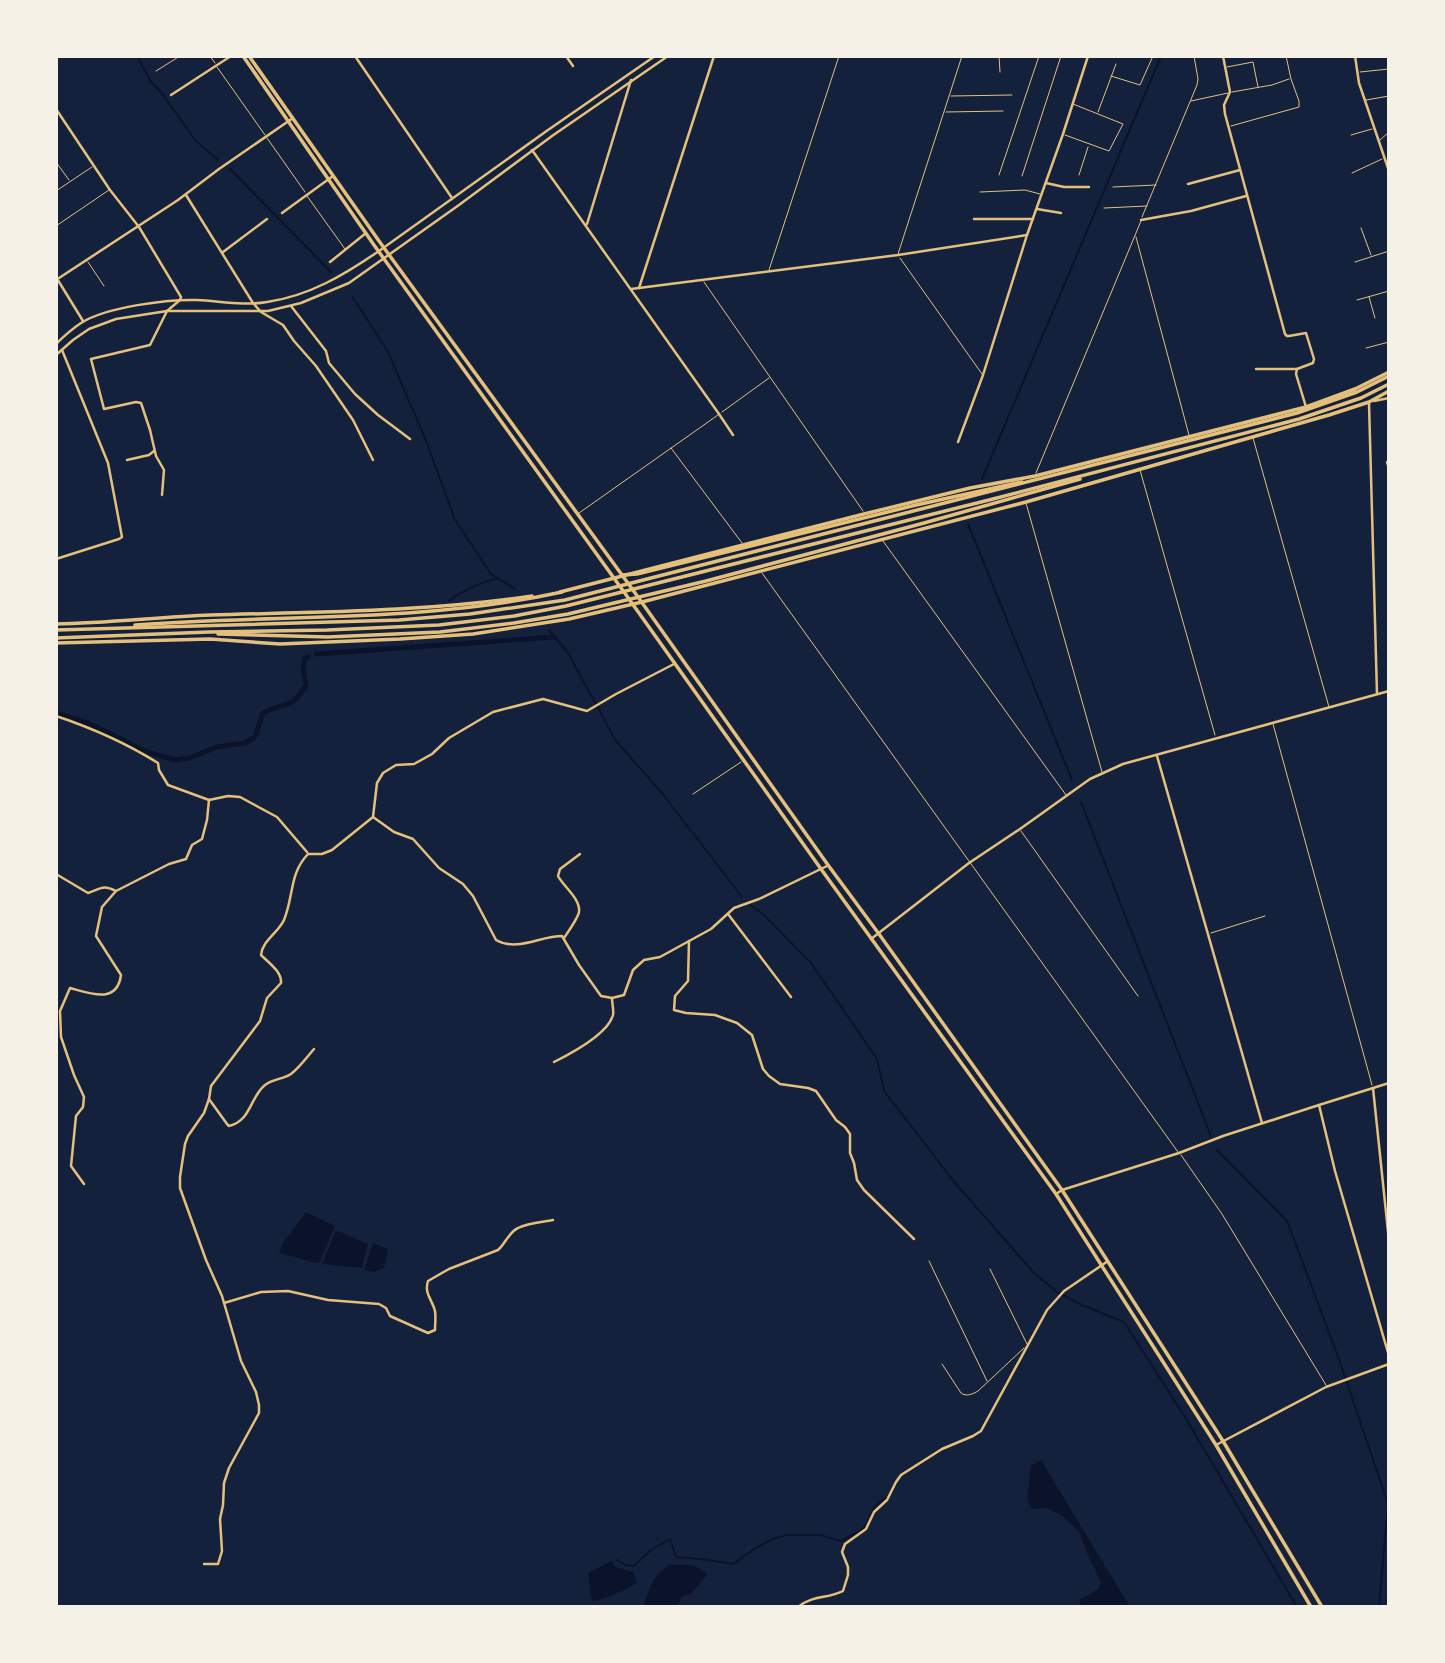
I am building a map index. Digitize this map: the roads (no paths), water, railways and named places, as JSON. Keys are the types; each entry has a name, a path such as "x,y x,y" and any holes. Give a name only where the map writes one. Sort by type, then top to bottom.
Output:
{"main road":[{"path":"243,56 290,119"},
{"path":"249,56 384,259 1056,1194 1216,1445 1311,1607"},
{"path":"331,178 642,602 1062,1190 1223,1441 1322,1607"},
{"path":"56,630 438,618 565,600 1297,413 1357,392 1389,374"},
{"path":"622,576 1034,479 1306,407 1389,374"},
{"path":"56,638 439,625 514,616 566,606 1098,472 1308,416 1361,398 1389,384"},
{"path":"209,632 328,637 427,633 473,629 642,602 1090,484 1368,402 1389,391"},
{"path":"56,643 210,639 280,644 441,637 569,619 631,602 638,597 996,503 1098,472"},
{"path":"94,629 209,621 399,614 519,601 864,513 970,488 1034,479"},
{"path":"56,624 162,617 469,605 562,592"}],"street":[{"path":"171,95 231,56"},
{"path":"355,56 453,199"},
{"path":"566,56 573,66"},
{"path":"645,56 646,62"},
{"path":"56,344 83,321 113,311 180,300 266,303 300,295 351,271 655,56"},
{"path":"56,355 89,329 116,319 167,311 261,312 301,303 349,283 668,56"},
{"path":"639,288 714,56"},
{"path":"958,442 983,375 1088,56"},
{"path":"1223,56 1230,92 1224,105 1228,127 1285,334 1289,336 1303,333 1308,336 1314,361 1297,369 1256,369"},
{"path":"1356,57 1359,83 1389,171"},
{"path":"586,226 631,80"},
{"path":"56,109 138,227 181,296 167,311 150,345 91,359 104,409 141,403 154,451 164,470 162,495"},
{"path":"83,321 56,279 186,195 290,119"},
{"path":"533,150 733,435"},
{"path":"1188,184 1240,170"},
{"path":"282,213 331,178"},
{"path":"1046,183 1064,187 1089,187"},
{"path":"186,195 253,303 261,312 283,325 316,366 353,420 373,460"},
{"path":"1141,220 1191,211 1247,196"},
{"path":"1037,209 1061,213"},
{"path":"223,252 267,219"},
{"path":"974,219 1033,219"},
{"path":"330,262 366,233"},
{"path":"631,289 898,255 1027,235"},
{"path":"290,306 326,351 330,363 355,394 410,439"},
{"path":"56,559 122,537 108,463 62,350"},
{"path":"1297,369 1296,374 1306,407"},
{"path":"1377,694 1368,402 1389,398"},
{"path":"127,460 149,455 154,451"},
{"path":"1389,461 1389,468"},
{"path":"56,716 102,733 143,754 158,764 168,785 209,800 228,796 240,797 277,817 308,853 322,854 332,850 373,817 377,783 383,773 397,765 414,764 432,754 449,738 493,712 544,699 587,711 674,664"},
{"path":"871,939 970,863 1066,795 1102,773 1123,764 1389,691"},
{"path":"1157,755 1262,1123"},
{"path":"84,1184 71,1166 76,1116 83,1107 84,1097 61,1037 60,1011 70,988 95,996 110,993 120,982 121,975 96,936 102,907 116,891 169,864 186,859 192,845 202,839 209,800"},
{"path":"373,817 394,832 413,839 439,868 463,884 473,896 496,940 500,943 528,944 551,936 562,936 601,996 612,998 624,995 633,970 644,960 660,957 711,929 734,908 759,899 828,865"},
{"path":"204,1564 218,1564 221,1559 220,1520 224,1483 259,1409 256,1392 241,1361 224,1303 180,1188 180,1177 188,1136 204,1113 211,1086 260,1021 267,999 281,983 280,974 261,956 261,952 265,943 280,928 287,914 297,867 308,853"},
{"path":"564,938 579,911 577,901 558,876 560,869 580,854"},
{"path":"56,874 88,893 100,887 116,891"},
{"path":"728,914 791,997"},
{"path":"689,941 688,981 675,996 674,1010 715,1015 737,1023 752,1035 763,1069 769,1076 780,1084 816,1091 836,1120 850,1134 850,1153 857,1181 914,1238"},
{"path":"554,1062 599,1034 613,1016 612,998"},
{"path":"209,1099 227,1124 234,1125 244,1118 266,1083 290,1074 314,1049"},
{"path":"1056,1194 1262,1123 1389,1083"},
{"path":"1373,1088 1389,1241"},
{"path":"1318,1105 1389,1356"},
{"path":"224,1303 261,1292 288,1291 328,1300 379,1304 386,1308 390,1316 428,1333 435,1330 436,1322 435,1311 426,1288 428,1281 449,1269 498,1250 518,1228 553,1220"},
{"path":"798,1607 813,1598 843,1591 848,1574 842,1552 845,1544 866,1529 874,1512 887,1500 901,1475 942,1448 981,1431 1042,1318 1064,1291 1108,1261"},
{"path":"1216,1445 1326,1387 1389,1364"}],"lane":[{"path":"156,71 180,56"},
{"path":"210,56 345,249"},
{"path":"769,271 839,56"},
{"path":"962,56 898,255 983,375"},
{"path":"999,56 1000,72"},
{"path":"999,175 1039,56"},
{"path":"1022,176 1061,56"},
{"path":"1111,76 1140,85 1153,56"},
{"path":"1102,773 1026,502 1191,101 1198,79 1194,56"},
{"path":"1228,127 1299,107 1286,56"},
{"path":"1225,67 1253,62 1258,88"},
{"path":"1097,114 1116,64"},
{"path":"1357,72 1389,69"},
{"path":"1191,101 1291,79"},
{"path":"949,96 1012,95"},
{"path":"1364,100 1389,96"},
{"path":"1063,134 1109,151 1123,124 1072,104"},
{"path":"944,112 1003,111"},
{"path":"1351,135 1374,128"},
{"path":"1378,141 1389,132"},
{"path":"1079,175 1089,145"},
{"path":"1352,173 1389,153"},
{"path":"56,162 70,182"},
{"path":"56,191 94,166"},
{"path":"1112,187 1156,185"},
{"path":"56,226 110,190"},
{"path":"979,192 1026,190 1042,194"},
{"path":"1104,208 1147,206"},
{"path":"1362,228 1371,257"},
{"path":"1135,234 1189,437"},
{"path":"1355,262 1389,251"},
{"path":"86,260 104,286"},
{"path":"703,280 882,539 1066,795"},
{"path":"1357,300 1389,291"},
{"path":"1369,296 1375,318"},
{"path":"1366,348 1389,342"},
{"path":"577,514 770,378"},
{"path":"1253,436 1329,707"},
{"path":"671,448 743,544"},
{"path":"1139,468 1216,739"},
{"path":"760,571 1222,1214 1326,1387"},
{"path":"1273,722 1373,1088"},
{"path":"693,794 743,760"},
{"path":"1020,829 1138,996"},
{"path":"1208,934 1265,916"},
{"path":"929,1261 988,1383"},
{"path":"942,1364 964,1395 974,1394 1027,1345 990,1269"}],"water":[{"path":"306,1212 335,1226 320,1262 316,1263 279,1253 283,1243"},
{"path":"336,1230 368,1244 362,1268 322,1264"},
{"path":"373,1243 388,1249 384,1268 374,1272 364,1270"},
{"path":"1041,1460 1130,1607 1082,1607 1079,1600 1098,1589 1101,1583 1079,1532 1062,1515 1046,1508 1032,1509 1027,1498 1031,1465"},
{"path":"611,1561 616,1567 633,1572 637,1583 616,1594 593,1601 588,1573"},
{"path":"668,1565 695,1566 707,1575 692,1593 682,1597 677,1607 643,1607 654,1579"}],"waterway":[{"path":"137,56 151,82 195,140 218,160"},
{"path":"982,479 1161,56"},
{"path":"230,169 331,272"},
{"path":"352,296 388,352 427,443 455,520 491,574 515,589"},
{"path":"968,524 1072,780"},
{"path":"449,601 472,587 498,578"},
{"path":"549,630 568,653 616,741 662,793 742,897"},
{"path":"316,654 555,637"},
{"path":"56,713 90,724 145,751 174,760 189,758 217,747 245,743 255,737 263,713 292,702 301,693 306,685 303,669 305,658 308,657"},
{"path":"1081,802 1211,1136"},
{"path":"749,904 764,915 811,963 877,1059 884,1091 956,1184 1035,1274 1057,1292 1124,1322 1185,1417 1297,1607"},
{"path":"1217,1150 1287,1221 1341,1365 1388,1504 1379,1607"},
{"path":"617,1560 634,1566 651,1550 670,1539 676,1557 733,1564 757,1547 786,1535 820,1535 841,1541 860,1531 867,1524 875,1506 887,1497"}]}
